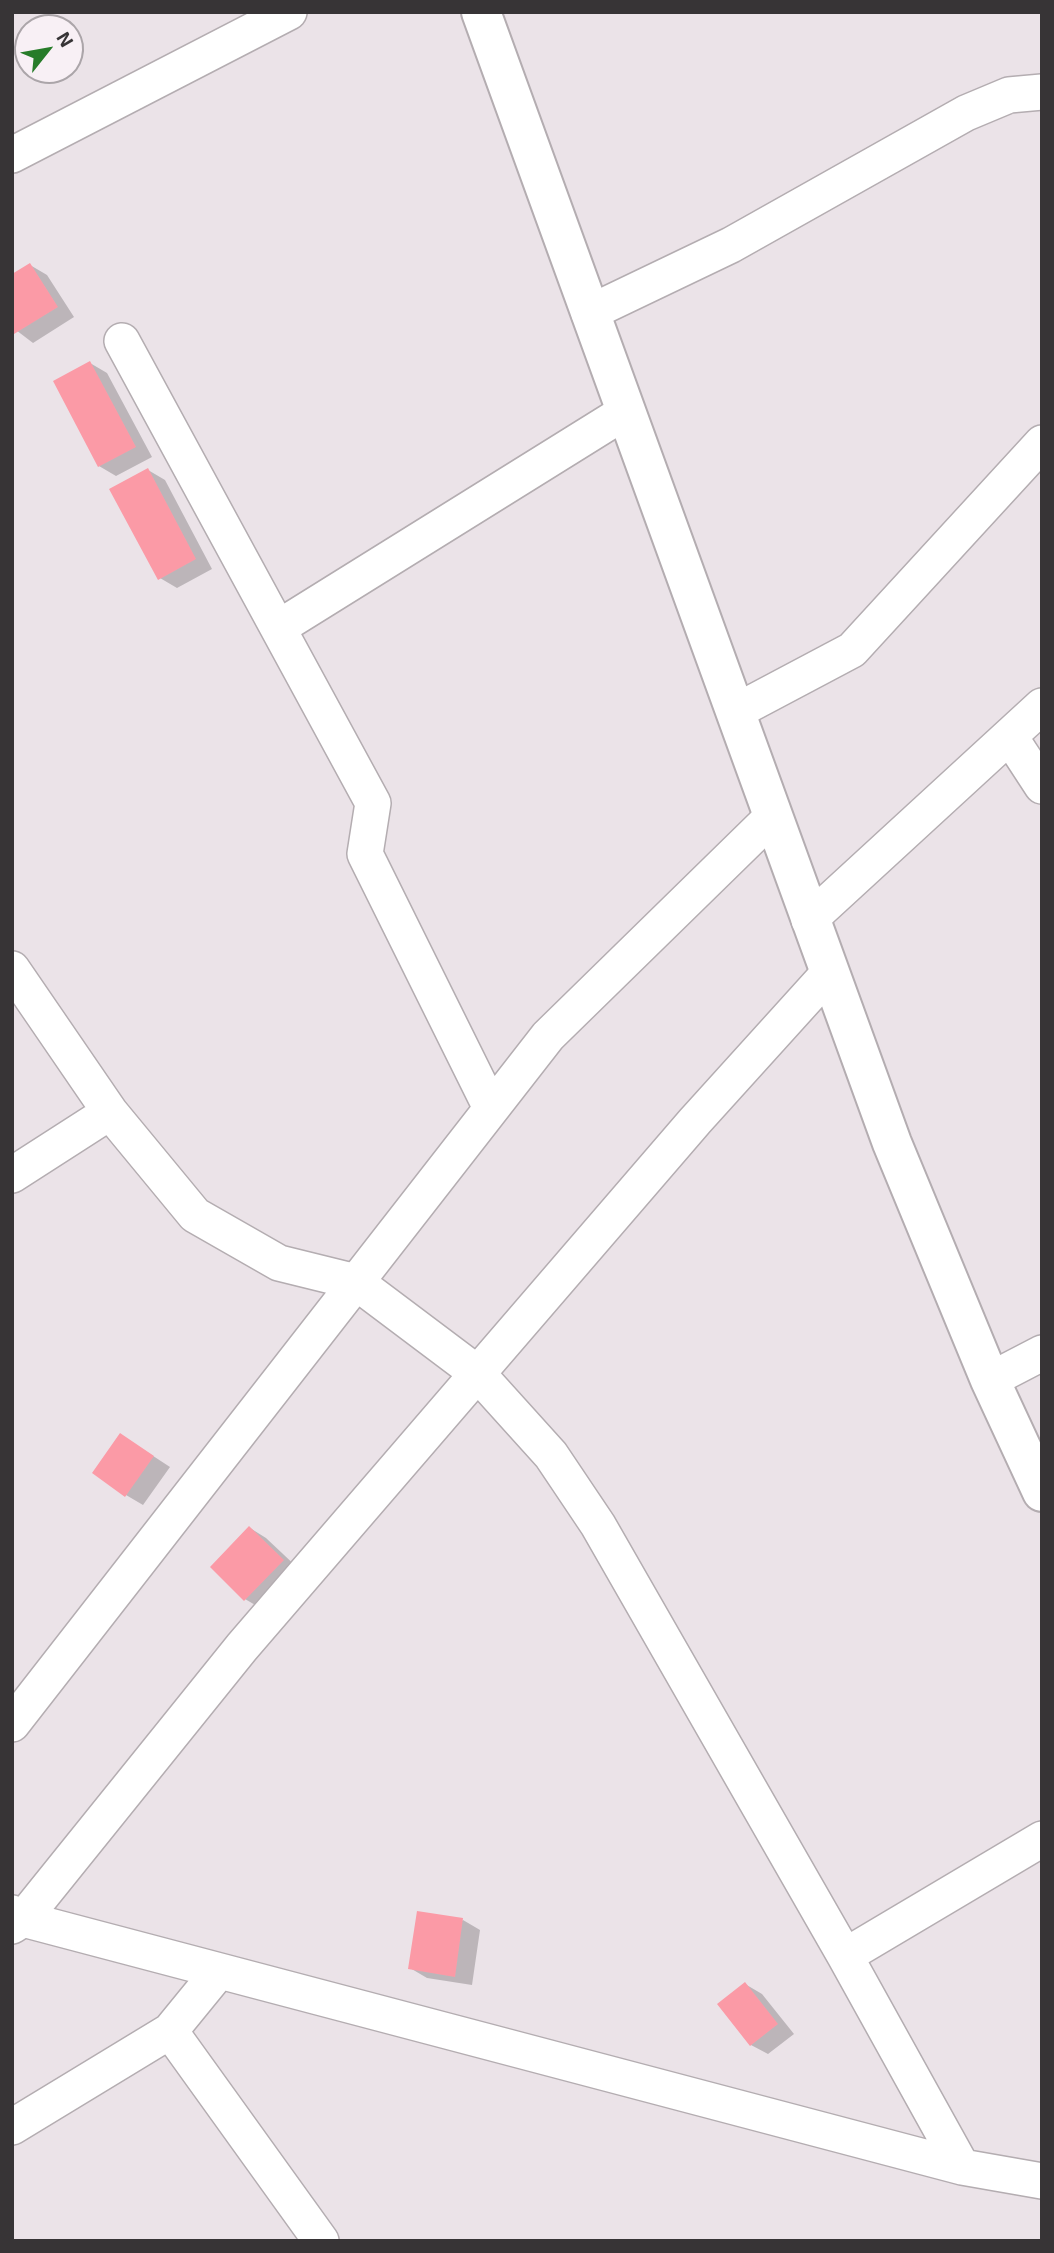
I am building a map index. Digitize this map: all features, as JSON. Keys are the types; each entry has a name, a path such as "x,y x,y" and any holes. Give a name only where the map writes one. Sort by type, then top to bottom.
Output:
{"main road":[{"path":"481,12 773,816 808,920 892,1143 990,1381 1042,1492"}],"street":[{"path":"12,155 289,12"},
{"path":"589,313 731,245 966,113 1009,95 1042,92"},
{"path":"122,341 373,803 365,854 491,1108"},
{"path":"278,628 625,412"},
{"path":"735,712 852,650 1042,443"},
{"path":"808,920 1042,706"},
{"path":"1010,737 1042,786"},
{"path":"12,1724 548,1036 773,816"},
{"path":"12,969 110,1112 195,1215 279,1263 356,1282 477,1373 551,1455 598,1525 845,1956 962,2167"},
{"path":"828,974 695,1121 477,1373 242,1647 16,1920 962,2167 1042,2181"},
{"path":"12,1175 110,1112"},
{"path":"990,1381 1042,1353"},
{"path":"845,1956 1042,1839"},
{"path":"12,2127 170,2031 219,1971"},
{"path":"170,2031 309,2237"}],"building":[{"path":"30,263 58,307 14,334 12,274"},
{"path":"90,361 136,447 98,467 53,381"},
{"path":"148,468 196,559 158,580 109,489"},
{"path":"120,1433 154,1456 125,1497 92,1473"},
{"path":"249,1526 284,1560 244,1601 210,1567"},
{"path":"417,1911 463,1918 455,1977 408,1969"},
{"path":"745,1982 778,2024 750,2046 717,2004"}]}
